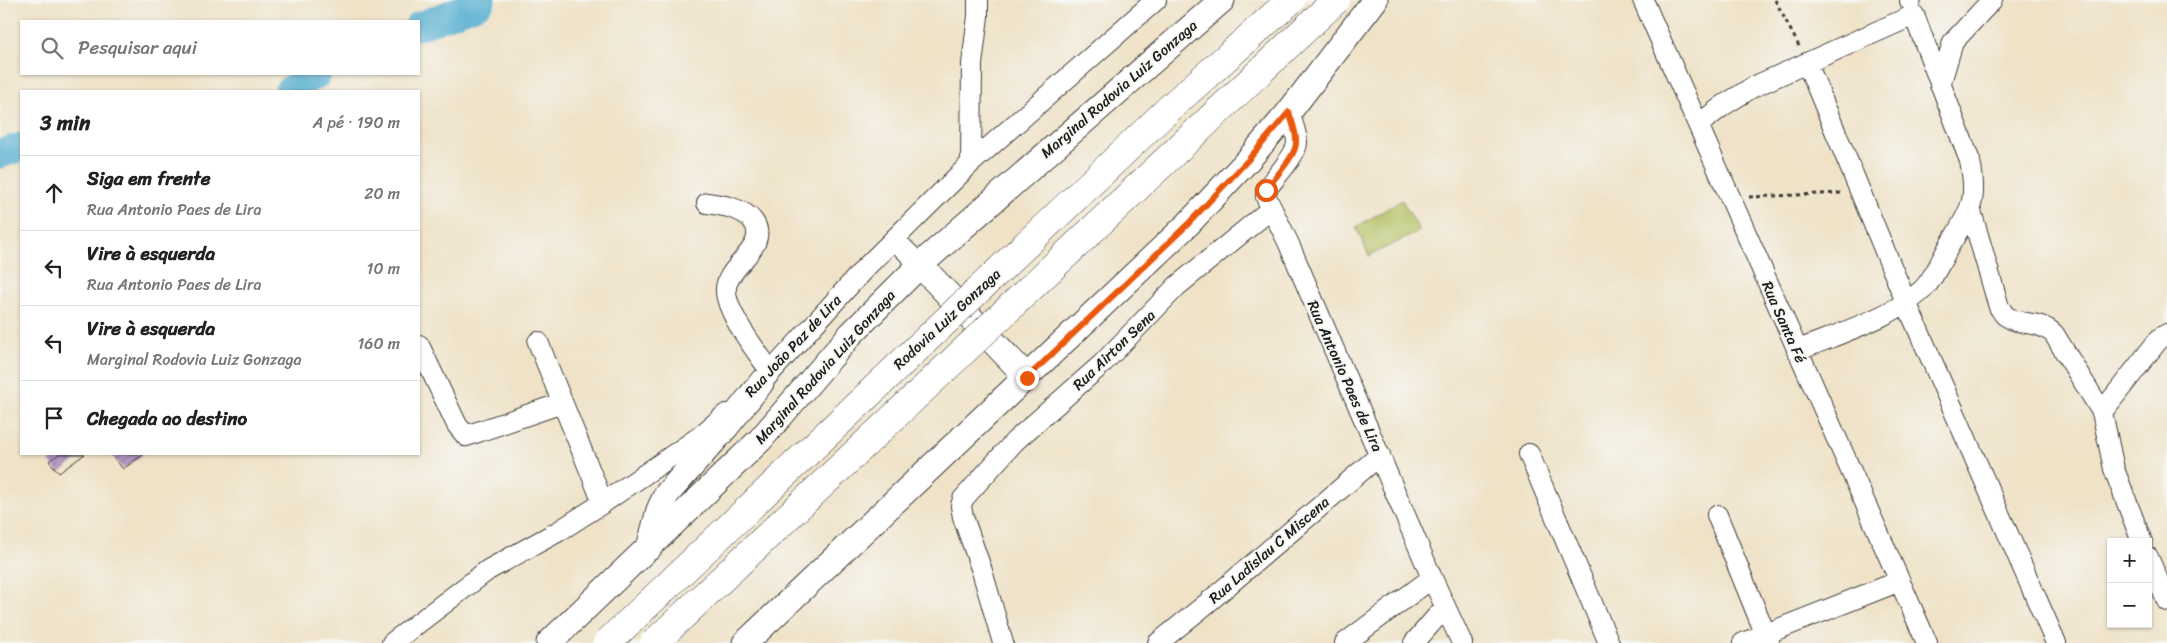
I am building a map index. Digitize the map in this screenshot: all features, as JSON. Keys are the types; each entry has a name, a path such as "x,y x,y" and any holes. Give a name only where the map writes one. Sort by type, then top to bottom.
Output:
{"highway":[{"name":"Rodovia Luiz Gonzaga","path":"607,643 1174,105 1292,0"},
{"path":"654,643 1336,0"}],"main road":[{"name":"Marginal Rodovia Luiz Gonzaga","path":"549,643 760,440 851,334 920,265 1222,0"},
{"path":"745,643 1188,224 1248,160 1289,112 1375,0"},
{"path":"920,265 1027,378"},
{"path":"649,548 659,510 666,495 727,426 766,378"}],"street":[{"path":"971,163 972,64 978,0"},
{"name":"Rua João Paz de Lira","path":"392,643 488,570 559,531 699,437 766,378 824,312 971,163 1156,0"},
{"name":"Rua Santa Fé","path":"1642,0 1699,124 1797,351 1927,643"},
{"path":"1940,85 1953,42 1992,0"},
{"path":"1699,124 1724,105 1753,87 1807,63 1911,4 1970,161 1974,184 1971,211 1999,307 2006,316 2019,321 2040,324 2047,327 2054,334 2102,412 2114,469 2140,538"},
{"path":"1807,63 1906,302 2056,643"},
{"name":"Rua Antonio Paes de Lira","path":"1289,112 1297,145 1266,190 1266,196 1271,210 1288,242 1432,578 1462,643"},
{"path":"707,203 726,206 743,213 752,219 757,228 757,237 754,245 729,279 726,288 727,298 734,314 766,378"},
{"name":"Rua Airton Sena","path":"1004,643 963,517 961,506 963,499 1015,441 1102,364 1177,286 1271,210"},
{"path":"1797,351 1872,319 1906,302 1928,284 1971,211"},
{"path":"894,239 920,265"},
{"path":"2102,412 2160,338 2167,334"},
{"path":"538,342 603,503"},
{"path":"420,347 457,425 466,436 562,403"},
{"path":"1529,454 1609,643"},
{"name":"Rua Ladislau C Miscena","path":"1158,643 1380,455"},
{"path":"1717,515 1767,639"},
{"path":"2152,566 2167,601"},
{"path":"1345,643 1432,578"},
{"path":"1743,643 1767,639 1900,581"},
{"path":"1414,643 1446,607"}],"path":[{"path":"1775,0 1807,63"},
{"path":"1729,196 1754,198 1861,192"}],"green space":[{"path":"1402,200 1420,231 1369,256 1356,227"}],"building":[{"path":"58,455 84,455 59,473 49,461"},
{"path":"112,455 143,455 123,469"}],"waterway":[{"path":"420,26 477,4 481,0"},
{"path":"291,90 315,75"},
{"path":"0,154 20,147"}],"route":[{"path":"1027,378 1188,224 1248,160 1289,112 1297,145 1266,190"}]}
